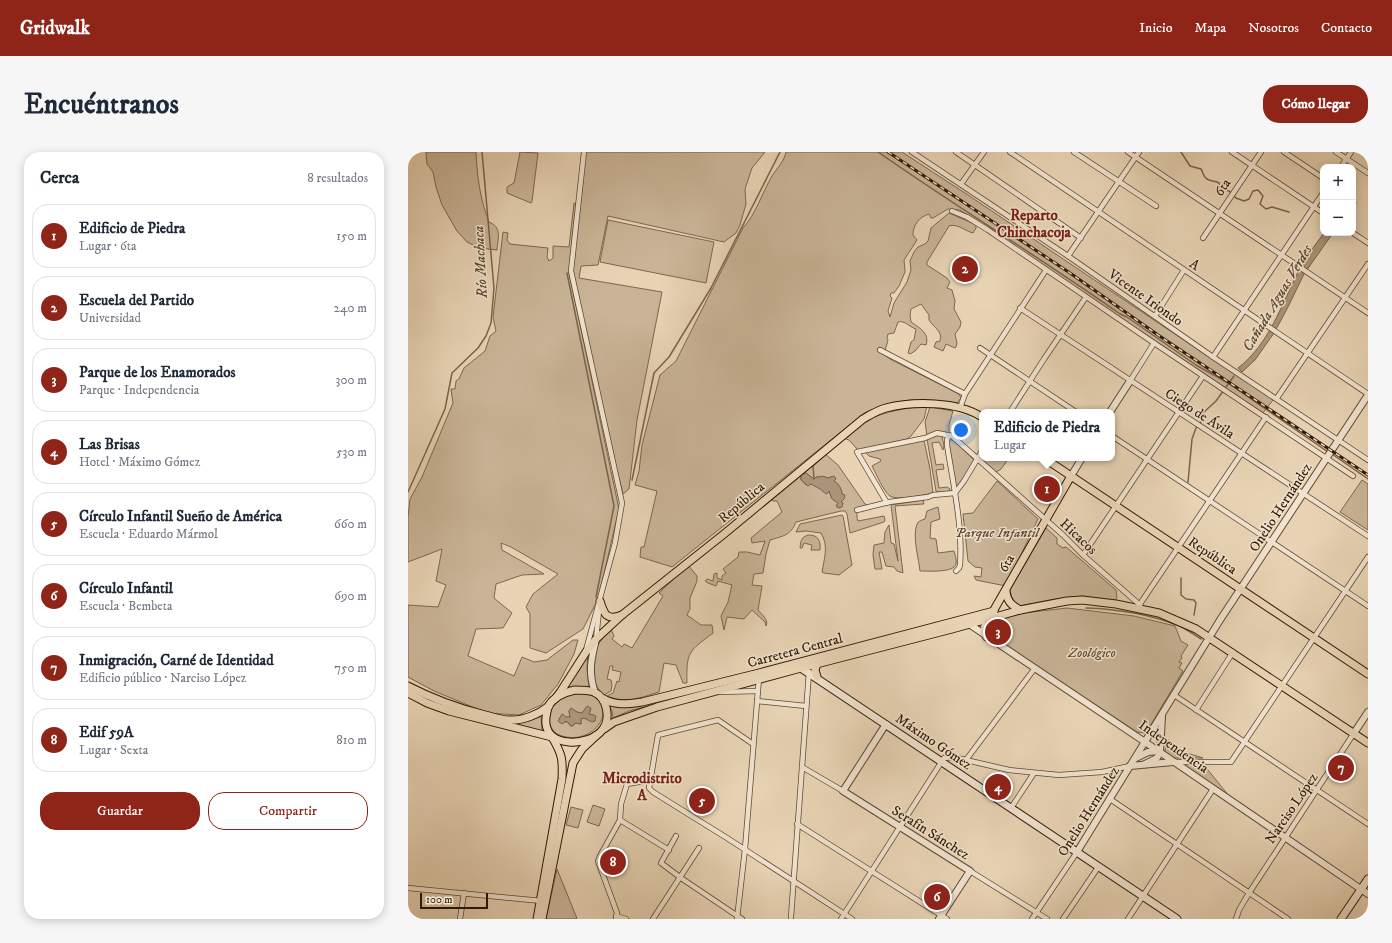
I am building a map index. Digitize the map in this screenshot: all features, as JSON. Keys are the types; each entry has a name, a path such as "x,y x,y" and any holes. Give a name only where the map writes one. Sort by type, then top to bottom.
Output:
{"main road":[{"name":"República","path":"555,699 596,639 622,615 724,534 839,437 863,419 884,408 907,404 928,404 960,408 979,415"},
{"name":"República","path":"1048,461 1368,674"},
{"name":"6ta","path":"989,618 1006,591 1071,476"},
{"path":"1006,591 1006,598 1014,607 1020,610"},
{"name":"Carretera Central","path":"602,698 616,704 625,705 642,702 759,676 968,622 1020,610 1067,601 1082,600 1138,607 1180,621 1210,636 1368,743"},
{"path":"600,601 605,614 614,618 622,615"},
{"name":"Carretera Central","path":"801,665 817,664 968,622 994,611"},
{"path":"817,664 815,670 817,677"},
{"name":"Máximo Gómez","path":"801,665 941,762 1177,919"},
{"name":"Carretera Central","path":"604,728 614,722 635,714 713,692 759,676"},
{"path":"408,686 443,703 509,720 522,718 541,712 555,699 568,691 589,691 602,698 606,707 607,716 604,728 582,749 575,758 564,789 543,901 542,919"},
{"path":"408,693 449,712 552,737 561,741 578,742 597,735"},
{"path":"549,706 545,722 547,731 552,737 562,756 564,789"},
{"path":"1342,919 1368,879"},
{"path":"536,919 543,901"}],"street":[{"path":"584,152 571,271 622,502 615,543 586,652"},
{"name":"Vicente Iriondo","path":"912,152 1068,256 1213,357 1277,398 1368,460"},
{"path":"956,152 1081,238"},
{"path":"961,184 984,152"},
{"name":"A","path":"1010,152 1184,270 1267,324 1368,395"},
{"path":"1074,152 1156,206"},
{"path":"1128,152 1368,313"},
{"path":"1068,256 1139,152"},
{"path":"1232,152 1320,211"},
{"name":"6ta","path":"1203,238 1261,152"},
{"path":"1284,152 1320,176"},
{"path":"1336,152 1368,173"},
{"path":"1342,164 1351,152"},
{"path":"1213,357 1320,198"},
{"path":"952,211 967,217 988,230 1266,418 1328,455 1353,476"},
{"path":"1356,235 1368,243"},
{"path":"1277,398 1344,297 1368,264"},
{"path":"960,408 965,394 1046,270"},
{"path":"1155,316 1184,270"},
{"path":"1012,409 1086,297"},
{"name":"Ciego de Ávila","path":"1020,308 1368,536"},
{"path":"1112,409 1154,343"},
{"path":"980,348 1072,409"},
{"path":"880,350 965,394"},
{"path":"1083,555 1203,376"},
{"name":"Onelio Hernández","path":"1032,919 1077,852 1210,636 1368,395"},
{"path":"1138,607 1266,418"},
{"path":"888,503 857,452 925,438 937,433 949,435 947,445 960,541 959,568 956,571"},
{"name":"Hicacos","path":"949,435 978,458"},
{"path":"1115,438 1368,606"},
{"path":"857,510 933,495 954,493 964,481 978,458"},
{"name":"Hicacos","path":"981,461 1138,607"},
{"name":"6ta","path":"1071,476 1080,461"},
{"path":"841,919 941,762 947,757 953,757 990,766 1034,773 1059,775 1102,772 1145,764 1173,762 1231,762 1368,557"},
{"path":"595,693 591,680 591,665 596,639 600,601"},
{"path":"986,637 984,628 989,618"},
{"name":"Independencia","path":"968,622 986,637 1145,742 1368,894"},
{"path":"1196,710 1233,652"},
{"path":"966,760 1035,668"},
{"path":"792,917 809,672"},
{"path":"676,836 661,863 739,918 759,676"},
{"path":"713,692 758,691"},
{"path":"1174,695 1368,824"},
{"path":"757,701 806,706"},
{"name":"Narciso López","path":"1236,919 1239,910 1284,838 1368,712"},
{"name":"Onelio Hernández","path":"1159,752 1162,714"},
{"path":"753,744 718,720 658,735 649,788 652,792 745,849 852,919"},
{"path":"843,791 886,724"},
{"path":"1135,759 1141,755 1159,752 1157,758 1145,764"},
{"name":"Serafín Sánchez","path":"802,767 900,826 1047,919"},
{"path":"1011,808 1034,773"},
{"path":"626,919 616,918 617,913 598,861 620,820 621,804 627,784 650,780"},
{"path":"1128,919 1212,789"},
{"path":"1110,799 1288,919"},
{"path":"620,820 669,850"},
{"path":"798,824 940,917 948,919"},
{"path":"653,919 681,878 699,848"},
{"path":"1063,919 1099,866"},
{"path":"940,917 970,871"},
{"path":"408,888 543,901"},
{"path":"460,919 464,893"}],"green space":[{"path":"426,152 476,152 478,179 483,205 489,222 498,230 497,250 479,248 467,242 457,231 442,205 433,172 427,164"},
{"path":"520,152 538,153 531,203 507,193 507,187 514,183"},
{"path":"585,152 765,152 752,168 745,189 746,204 740,225 736,233 724,242 608,216 598,265 581,266 579,278 662,292 637,420 629,489 623,494 603,415 571,271"},
{"path":"786,152 902,152 1273,400 1263,413 960,210 948,209 933,218 931,218 929,214 925,215 915,225 913,235 917,240 904,260 905,272 899,286 894,293 891,293 890,296 892,298 888,311 890,317 894,303 907,282 911,270 910,261 914,252 918,247 928,241 931,228 949,213 976,225 973,233 958,226 949,226 927,262 927,265 947,278 950,282 947,288 952,290 955,301 954,309 961,322 960,327 955,334 957,343 956,347 955,348 946,344 943,351 934,347 936,342 940,341 941,338 938,330 929,320 929,315 921,304 911,309 910,315 911,322 925,334 927,338 926,345 921,344 915,351 910,354 908,353 911,342 914,340 916,329 905,323 898,322 894,333 888,334 885,351 880,348 879,351 890,359 959,394 961,398 956,404 910,400 886,404 866,412 672,567 640,557 641,547 644,547 657,491 635,485 639,471 642,445 660,375 676,361 743,228 752,216 768,183 784,159"},
{"path":"574,203 576,204 569,273 619,509 598,599 583,629 546,653 530,648 530,614 526,607 533,594 558,574 511,547 501,543 502,550 544,574 522,575 496,584 494,598 512,613 503,628 476,629 468,656 514,676 522,657 534,662 547,660 573,640 578,640 574,654 558,684 541,705 519,715 487,713 434,691 408,677 408,605 438,607 446,585 436,581 442,549 408,562 408,517 410,499 422,477 453,403 451,389 455,389 456,381 459,379 464,368 485,351 490,336 496,331 493,317 503,232 508,233 507,240 510,244 548,248 547,257 549,261 553,258 553,246 569,247"},
{"path":"608,220 714,242 706,283 600,262"},
{"path":"927,406 924,419 907,439 858,450 849,440 843,438 866,421 888,412"},
{"path":"930,407 953,411 949,425 949,433 927,436 925,422"},
{"path":"937,434 942,436 944,446 943,450 939,442 932,443 936,465 943,464 944,469 936,470 939,488 947,487 950,489 949,491 945,492 936,491 927,439"},
{"path":"924,440 933,493 904,498 890,496 882,486 872,466 881,461 880,459 869,456 866,453 869,450"},
{"path":"953,440 974,460 972,466 958,486 956,486 948,441"},
{"path":"824,453 838,465 865,504 868,506 855,510 857,511 858,521 884,516 885,520 884,522 850,533 847,514 845,511 796,522 789,533 770,540 763,573 754,574 752,585 762,586 758,610 767,622 766,626 765,622 752,610 744,619 727,617 724,630 721,616 728,602 732,585 718,581 716,586 705,581 707,579 713,581 714,574 717,573 717,578 722,580 722,576 726,573 723,569 738,557 739,552 760,555 765,541 752,543 751,538 782,512 777,501 773,501 770,497","holes":["806,473 814,479 822,476 828,478 834,476 836,479 834,481 840,487 843,497 841,502 843,503 839,508 836,506 839,503 832,499 828,490 811,484 806,485 801,480 801,475"]},
{"path":"983,461 1007,461 1001,469 996,472"},
{"path":"1362,480 1368,484 1368,530 1340,512"},
{"name":"Parque Infantil","path":"997,481 1038,519 1006,586 976,580 974,576 981,577 982,568 975,567 968,561 963,514 973,513"},
{"path":"923,500 924,504 895,506 903,573 897,571 894,567 886,566 882,552 879,552 882,569 875,569 873,555 874,545 884,543 885,532 889,525 891,543 894,544 898,561 891,505"},
{"path":"938,507 940,519 931,522 930,538 936,539 938,553 954,551 956,564 951,569 946,570 920,571 915,541 917,524 919,521 925,519 927,511"},
{"path":"842,515 852,565 839,575 824,573 822,572 825,557 825,543 821,533 806,531 796,532 800,524"},
{"name":"Parque Infantil","path":"1046,528 1057,538 1057,544 1063,548 1066,547 1116,590 1117,598 1115,600 1083,596 1055,599 1019,606 1015,603 1010,590"},
{"path":"809,535 817,537 820,544 820,550 811,550 812,545 804,543 802,548 800,548 802,539"},
{"path":"688,565 697,576 697,581 690,598 690,609 687,615 701,625 712,625 713,633 694,649 688,658 687,683 683,683 676,665 664,663 659,692 639,698 621,700 607,696 613,693 617,681 619,682 621,672 612,670 613,666 610,666 607,679 611,680 611,691 604,695 596,685 593,672 595,653 600,642 611,629 614,636 612,639 622,647 624,644 632,648 663,596 659,593"},
{"name":"Zoológico","path":"1067,608 1134,616 1175,626 1181,641 1188,645 1179,662 1182,663 1179,668 1183,671 1145,733 1137,732 987,633 987,623 1014,614"},
{"path":"588,652 587,669 589,688 566,690"},
{"path":"579,693 593,696 600,702 603,710 602,719 596,728 587,734 576,737 562,736 556,733 550,725 550,714 555,704 561,698","holes":["571,708 582,713 586,708 591,709 589,714 593,715 589,720 584,718 581,719 581,724 575,723 573,726 570,726 568,722 563,722 559,719 562,715 570,717 569,711"]},
{"path":"655,702 656,704 629,711 613,718 609,705 621,707 643,705"},
{"path":"541,716 542,731 508,724 528,721"},
{"path":"1166,738 1180,751 1203,758 1171,758 1165,753"},
{"path":"1182,764 1203,764 1229,796"},
{"path":"593,805 605,809 599,826 587,822"},
{"path":"571,807 583,810 578,828 566,825"},
{"path":"557,869 576,916 577,919 546,919"}],"shaded area":[{"path":"1322,236 1331,236 1304,274 1274,333 1255,360 1242,372 1238,368 1258,348 1266,336 1310,252"},
{"path":"806,473 814,479 822,476 828,478 834,476 836,479 834,481 840,486 842,494 845,495 841,502 843,503 842,507 839,508 836,506 838,503 832,499 829,491 826,494 811,484 808,486 801,480 801,475"},
{"path":"587,706 591,708 589,714 596,716 595,721 592,722 584,718 581,719 581,724 575,723 572,726 566,721 562,724 558,721 562,714 566,717 570,717 569,711 571,708 582,713"}],"waterway":[{"name":"Río Machaca","path":"408,492 445,409 452,373 478,348 486,336 491,323 494,288 482,152"},
{"path":"632,480 654,373 669,357 711,288 780,152"},
{"path":"878,152 1120,314 1127,317 1196,365 1228,383 1328,452"},
{"path":"1181,152 1190,166 1201,169 1207,179 1219,183 1220,189 1229,191 1236,198 1244,201 1249,199 1253,191 1258,190 1263,196 1260,204 1266,209 1272,207 1289,212"},
{"path":"567,273 614,506 596,597"},
{"name":"Cañada Aguas Verdes","path":"1188,482 1192,439 1196,428 1201,422 1203,413 1216,401 1234,376"},
{"path":"1332,454 1368,479"},
{"path":"814,479 813,466 819,460"},
{"path":"1181,578 1181,595 1186,599 1194,600 1196,603 1194,615"},
{"path":"1086,608 1121,611 1144,615 1180,626 1201,639"}],"railway":[{"path":"888,152 1070,273 1158,335 1368,475"}],"place":[{"name":"Escuela del Partido","path":"965,269"},
{"name":"Edificio de Piedra","path":"1047,489"},
{"name":"Parque de los Enamorados","path":"998,632"},
{"name":"Inmigración, Carné de Identidad","path":"1341,768"},
{"name":"Las Brisas","path":"998,787"},
{"name":"Círculo Infantil Sueño de América","path":"702,801"},
{"name":"Edif 59A","path":"613,862"},
{"name":"Círculo Infantil","path":"937,897"}],"district":[{"name":"Reparto Chinchacoja","path":"1034,224"},
{"name":"Microdistrito A","path":"642,786"}]}
